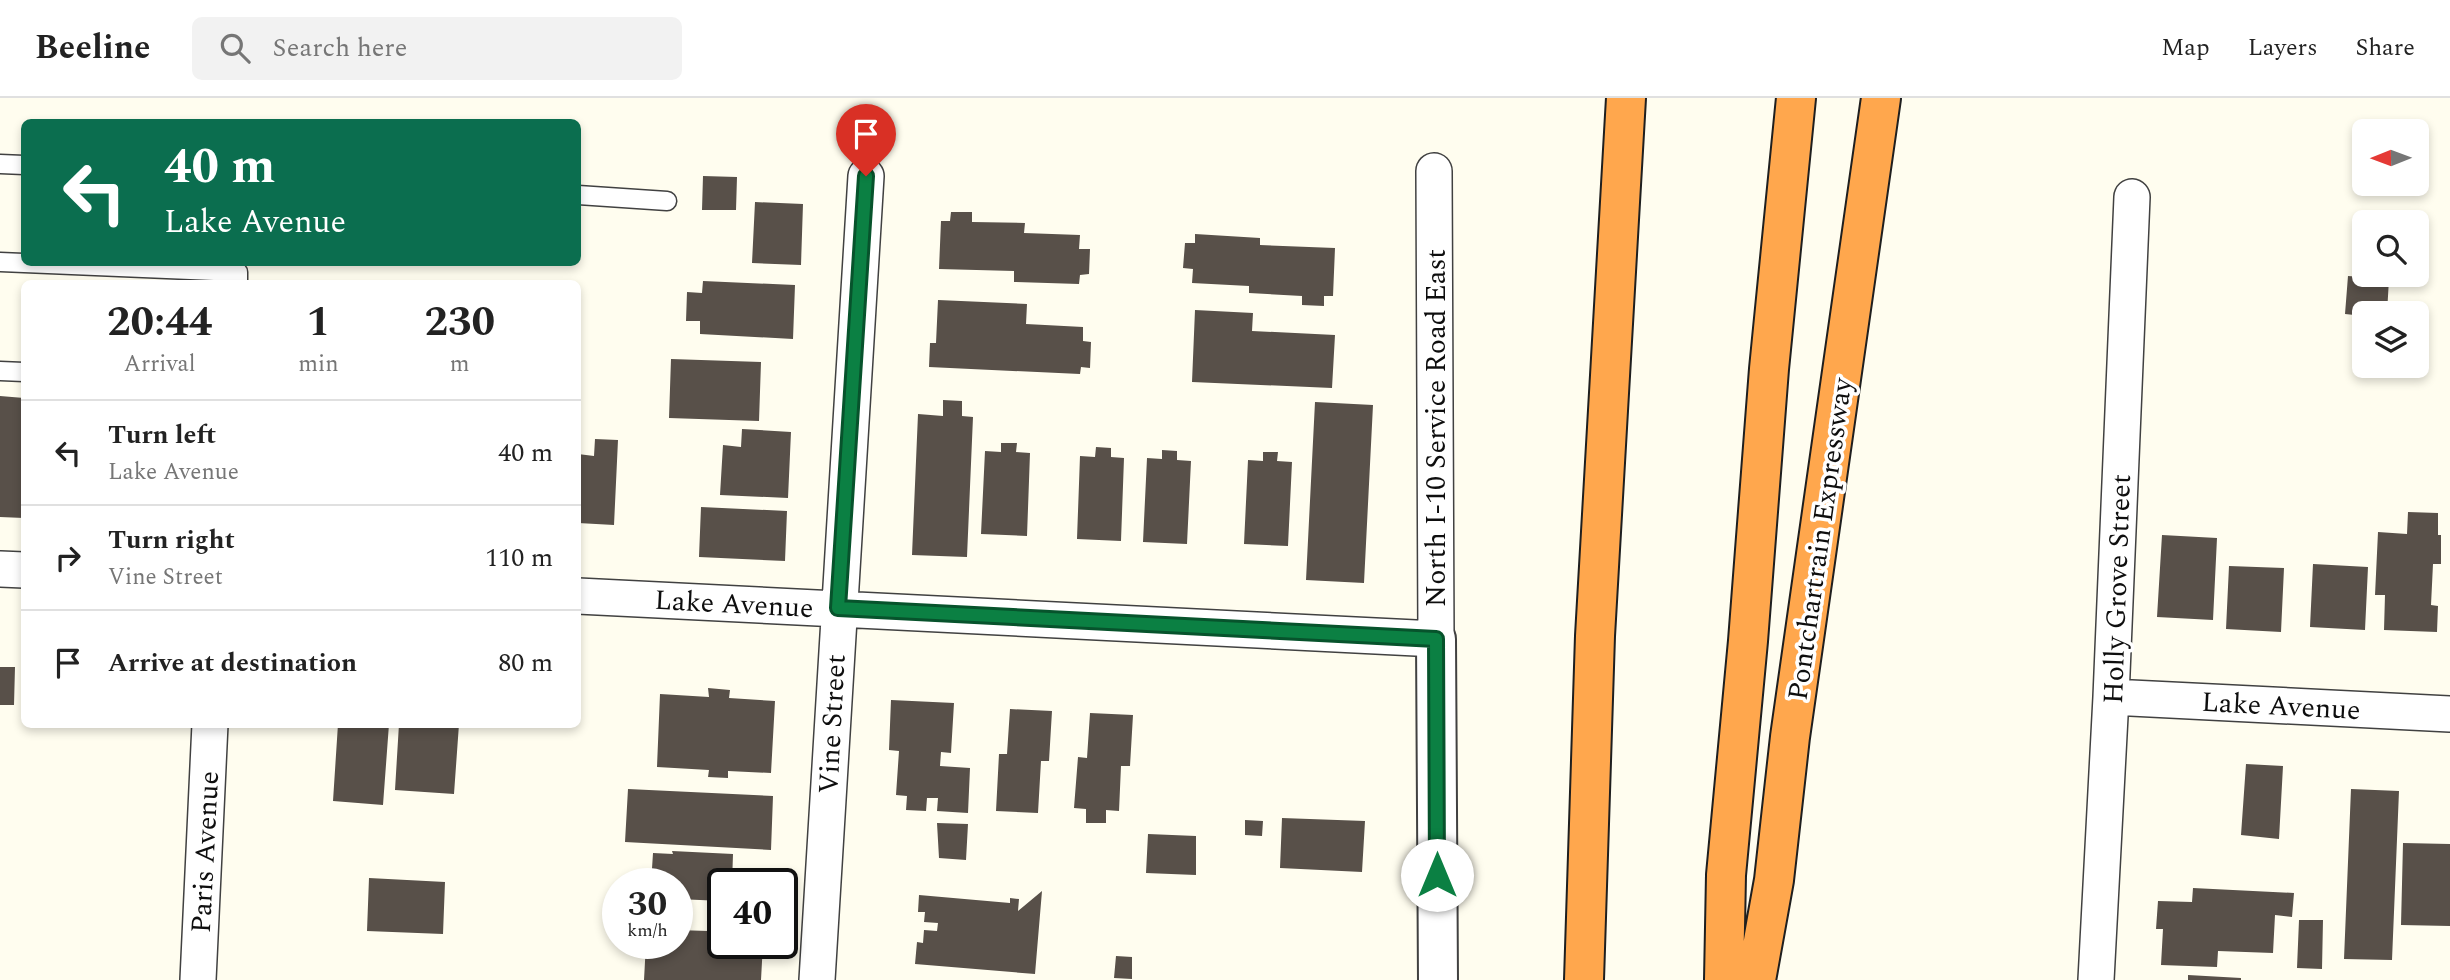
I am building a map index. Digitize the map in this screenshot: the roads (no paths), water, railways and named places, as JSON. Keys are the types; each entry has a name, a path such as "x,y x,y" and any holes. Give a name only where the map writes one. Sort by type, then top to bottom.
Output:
{"highway":[{"path":"1584,980 1595,636 1626,98"},
{"path":"1724,980 1726,875 1748,641 1769,369 1796,98"},
{"name":"Pontchartrain Expressway","path":"1756,980 1774,880 1790,737 1881,98"}],"street":[{"name":"North I-10 Service Road East","path":"1434,171 1438,980"},
{"name":"Vine Street","path":"817,980 866,176"},
{"name":"Holly Grove Street","path":"2096,980 2132,197"},
{"path":"0,569 21,570"},
{"name":"Lake Avenue","path":"581,596 1436,639"},
{"name":"Lake Avenue","path":"2111,697 2450,714"},
{"name":"Paris Avenue","path":"198,980 210,728"}],"lane":[{"path":"0,164 21,165"},
{"path":"581,195 667,201"},
{"path":"0,261 21,262"},
{"path":"99,266 238,273"},
{"path":"0,370 21,372"}]}
